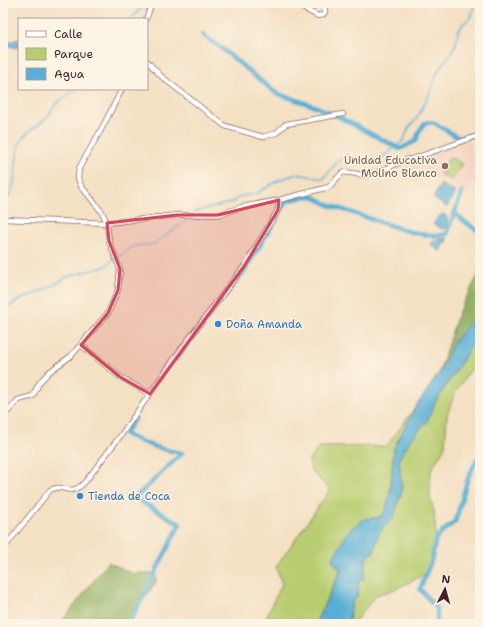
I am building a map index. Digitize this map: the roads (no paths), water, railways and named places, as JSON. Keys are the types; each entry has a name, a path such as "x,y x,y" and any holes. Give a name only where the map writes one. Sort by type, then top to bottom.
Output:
{"street":[{"path":"146,18 152,3"},
{"path":"293,3 318,16 323,15 325,12 324,3"},
{"path":"148,62 162,77 225,126 263,137 276,133 286,124 343,114"},
{"path":"3,417 18,400 33,396 39,384 49,372 71,356 81,345 108,313 118,290 120,268 109,241 107,223 102,212 81,186 78,178 79,168 121,90"},
{"path":"3,219 107,223 177,215 218,215 242,207 279,200 329,187 343,172 364,175 376,173 403,160 415,158 480,135"},
{"path":"3,549 50,490 56,487 73,491 79,489 86,482 181,349 245,265 278,210 279,200"},
{"path":"81,345 120,376 150,394"}],"water":[{"path":"18,39 18,48 8,46 9,42"},
{"path":"441,184 456,193 447,207 433,198"},
{"path":"443,214 448,219 446,228 442,229 433,224 438,217"},
{"path":"447,238 447,242 444,243 440,251 432,246 431,244 435,240"},
{"path":"480,310 480,333 435,403 428,420 409,442 399,459 402,491 393,518 379,533 374,551 366,560 364,579 359,581 358,595 352,603 348,624 313,624 317,620 341,571 332,560 349,530 364,519 381,517 386,508 390,494 394,447 418,403 439,373 454,342"}],"waterway":[{"path":"131,18 147,3"},
{"path":"194,212 233,202 239,197 257,193 281,179 298,174 323,179 337,162 347,155 364,162 374,161 387,154 404,140 408,129 417,118 430,93 437,73 456,44 458,31 471,17 475,3"},
{"path":"203,35 276,93 317,107 400,149 416,141 419,131 425,123 432,122 459,138 480,133"},
{"path":"3,204 11,193 19,145 21,141 47,117 56,104 75,90"},
{"path":"176,359 245,270 287,201 312,196 329,205 410,232 435,236 447,234 462,192"},
{"path":"455,213 480,232"},
{"path":"3,310 21,299 46,289 69,276 104,267 134,246 154,244 186,221"},
{"path":"480,360 477,366 480,370"},
{"path":"128,624 180,524 135,498 182,453 152,446 125,434 135,418"},
{"path":"437,624 437,609 420,589 431,562 436,539 443,531 455,522 468,478 480,453"}],"place":[{"name":"Unidad Educativa Molino Blanco","path":"445,166"},
{"name":"Doña Amanda","path":"218,324"},
{"name":"Tienda de Coca","path":"80,496"}]}
